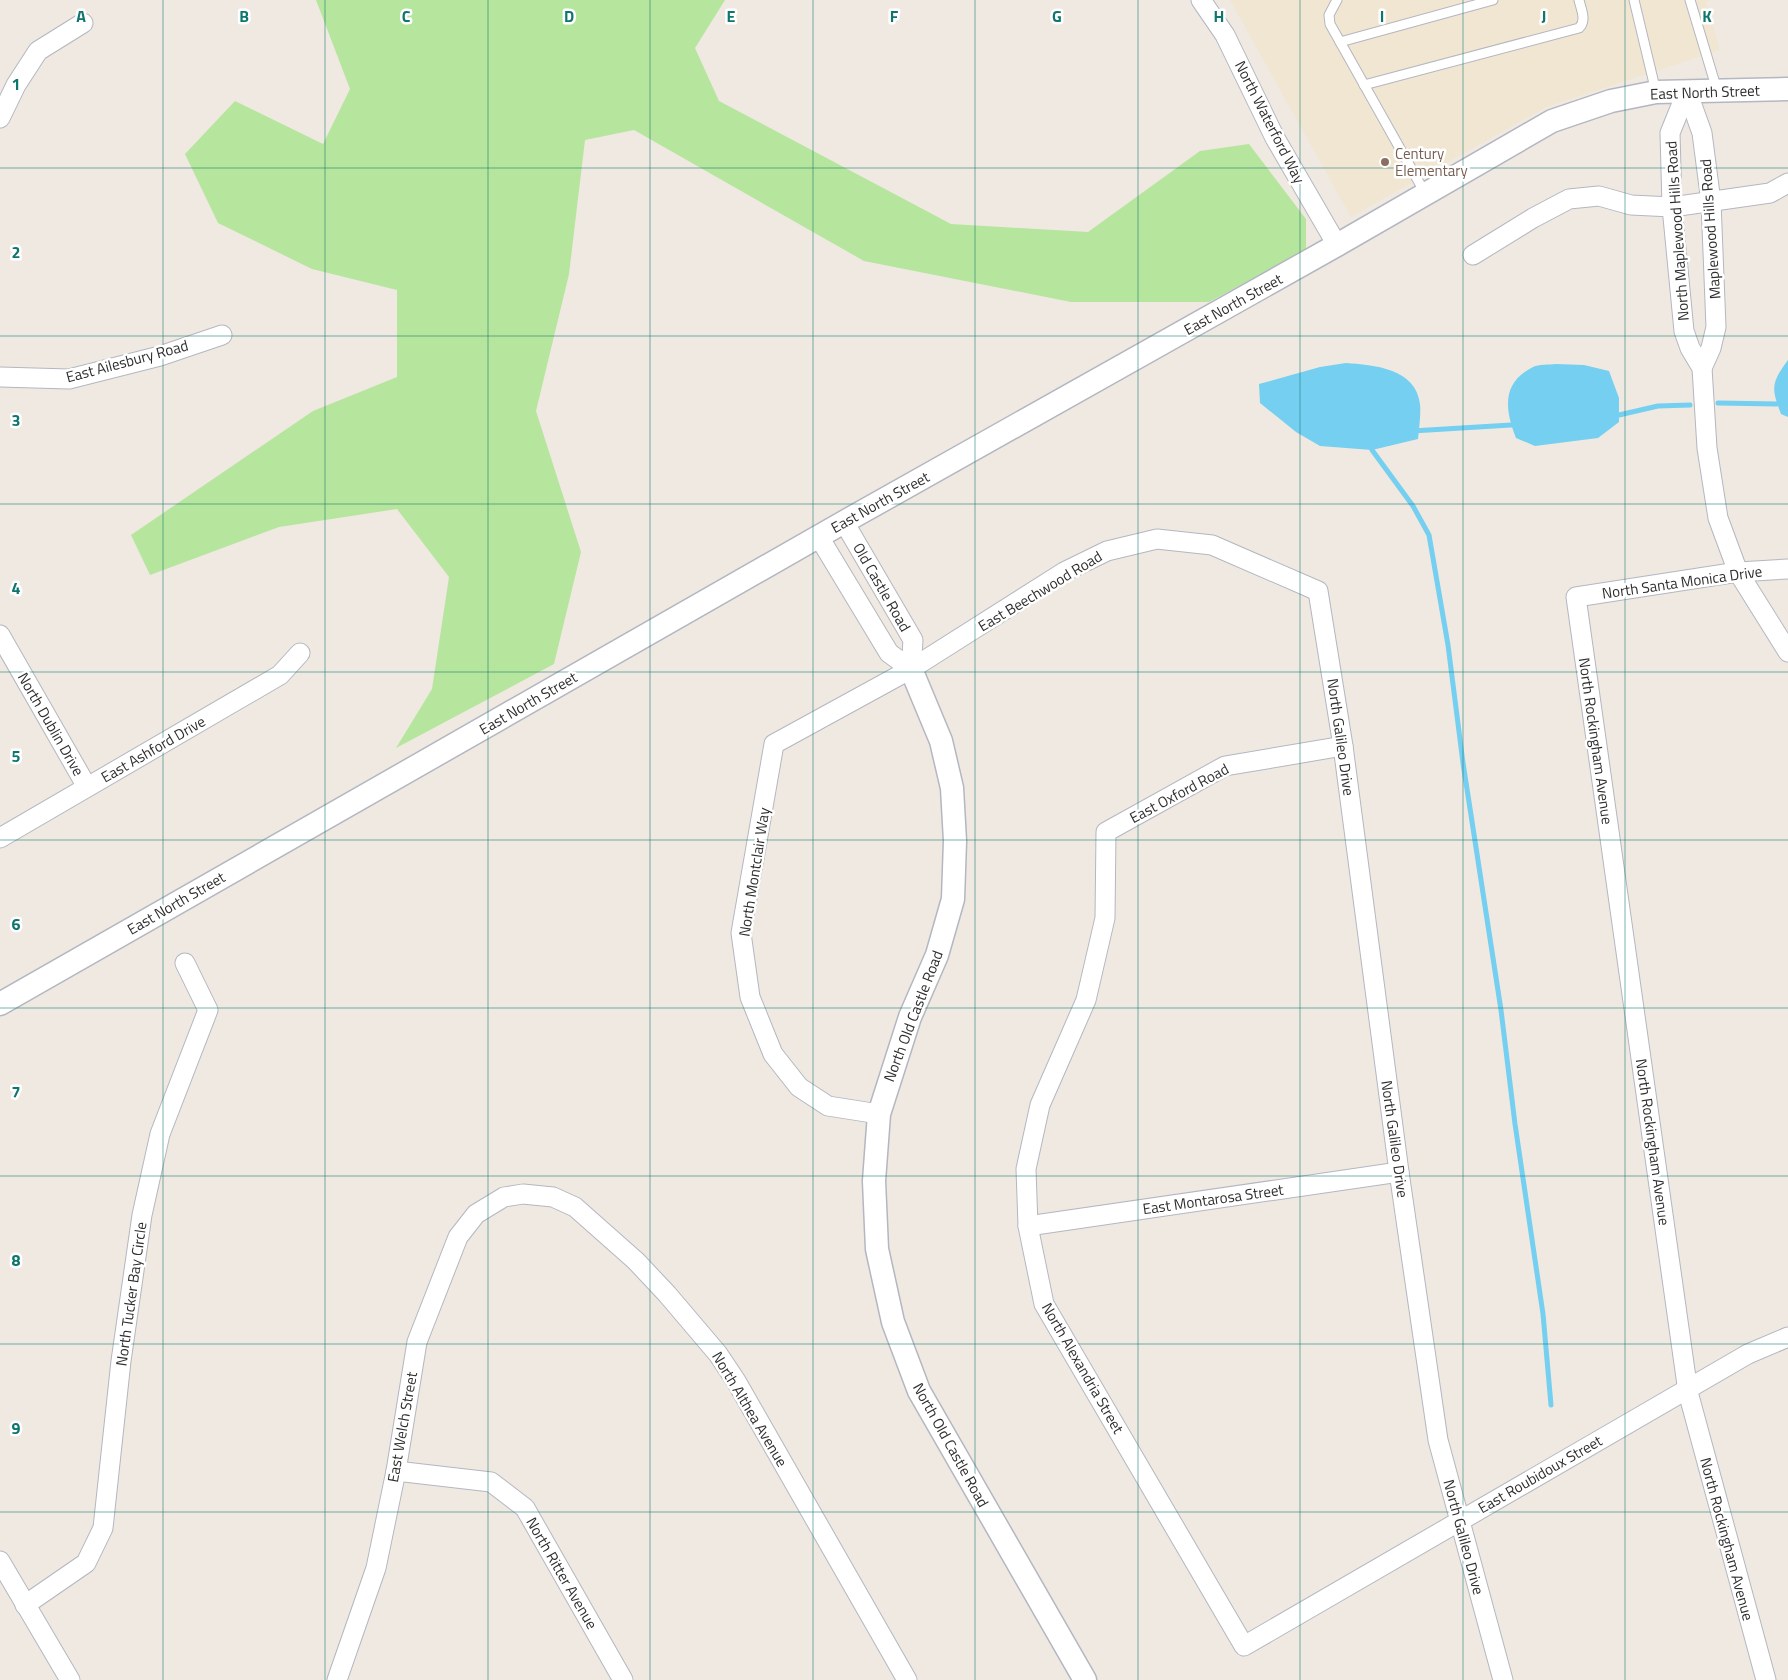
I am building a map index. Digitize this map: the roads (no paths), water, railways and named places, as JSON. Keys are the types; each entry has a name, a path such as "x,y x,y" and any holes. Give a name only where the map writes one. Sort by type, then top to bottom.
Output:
{"street":[{"name":"North Waterford Way","path":"1201,0 1226,35 1274,138 1337,245"},
{"path":"0,118 16,85 38,50 83,23"},
{"name":"East North Street","path":"0,1004 819,536 1552,122 1610,101 1656,92 1788,89"},
{"name":"Maplewood Hills Road","path":"1688,91 1702,133 1711,202 1716,327 1711,348 1702,368"},
{"name":"North Maplewood Hills Road","path":"1688,91 1670,133 1672,207 1684,330 1690,348 1702,368 1713,489 1718,518 1738,572 1788,652"},
{"path":"1473,256 1533,218 1570,199 1599,196 1631,204 1672,207 1770,193 1788,183"},
{"name":"East Ailesbury Road","path":"0,377 69,379 160,356 222,334"},
{"name":"Old Castle Road","path":"844,522 913,640 912,669"},
{"name":"Old Castle Road","path":"819,536 889,654 912,669"},
{"name":"East Beechwood Road","path":"912,669 1064,572 1107,551 1157,539 1212,545 1318,591"},
{"name":"North Santa Monica Drive","path":"1576,597 1738,572 1788,569"},
{"name":"North Galileo Drive","path":"1318,591 1343,746 1399,1172 1438,1440 1503,1680"},
{"name":"North Rockingham Avenue","path":"1576,597 1688,1388 1766,1680"},
{"name":"North Dublin Drive","path":"0,635 88,787"},
{"name":"East Ashford Drive","path":"0,838 280,676 300,653"},
{"name":"North Old Castle Road","path":"912,669 941,741 952,788 955,841 953,899 938,955 910,1018 878,1114 874,1181 878,1249 893,1322 919,1391 1085,1680"},
{"name":"North Montclair Way","path":"878,1114 828,1106 800,1087 773,1054 750,997 741,933 774,744 912,669"},
{"name":"East Oxford Road","path":"1106,832 1225,766 1343,746"},
{"name":"North Alexandria Street","path":"1106,832 1104,918 1086,1000 1040,1105 1026,1169 1028,1226 1044,1304 1244,1646"},
{"name":"North Tucker Bay Circle","path":"26,1605 86,1563 103,1528 121,1361 142,1215 160,1134 208,1010 185,963"},
{"name":"East Montarosa Street","path":"1028,1226 1399,1172"},
{"name":"North Althea Avenue","path":"504,1197 522,1194 542,1195 575,1207 636,1260 692,1322 718,1354 736,1381 907,1680"},
{"name":"East Welch Street","path":"337,1680 376,1568 396,1471 417,1342 458,1237 476,1214 504,1197"},
{"name":"East Roubidoux Street","path":"1244,1646 1748,1354 1788,1338"},
{"name":"North Ritter Avenue","path":"396,1471 491,1482 525,1508 623,1680"},
{"path":"0,1561 70,1680"}],"lane":[{"path":"1337,0 1329,15 1330,24 1426,193"},
{"path":"1340,42 1493,0"},
{"path":"1364,85 1579,28 1583,25 1584,18 1579,0"},
{"path":"1634,0 1656,92"},
{"path":"1690,0 1717,90"}],"water":[{"path":"1788,360 1788,417 1781,414 1775,398 1774,386 1778,374"},
{"path":"1346,363 1380,367 1402,376 1411,383 1417,392 1420,404 1418,439 1372,450 1320,446 1296,432 1260,403 1259,384 1320,367"},
{"path":"1556,364 1584,365 1609,371 1619,398 1619,422 1598,438 1535,446 1516,438 1508,407 1508,398 1515,381 1533,367"}],"waterway":[{"path":"1718,403 1777,404"},
{"path":"1619,415 1658,406 1690,405"},
{"path":"1412,431 1511,425"},
{"path":"1372,450 1413,506 1429,535 1448,645 1463,763 1501,1010 1515,1124 1543,1314 1551,1405"}],"place":[{"name":"Century Elementary","path":"1385,162"}]}
